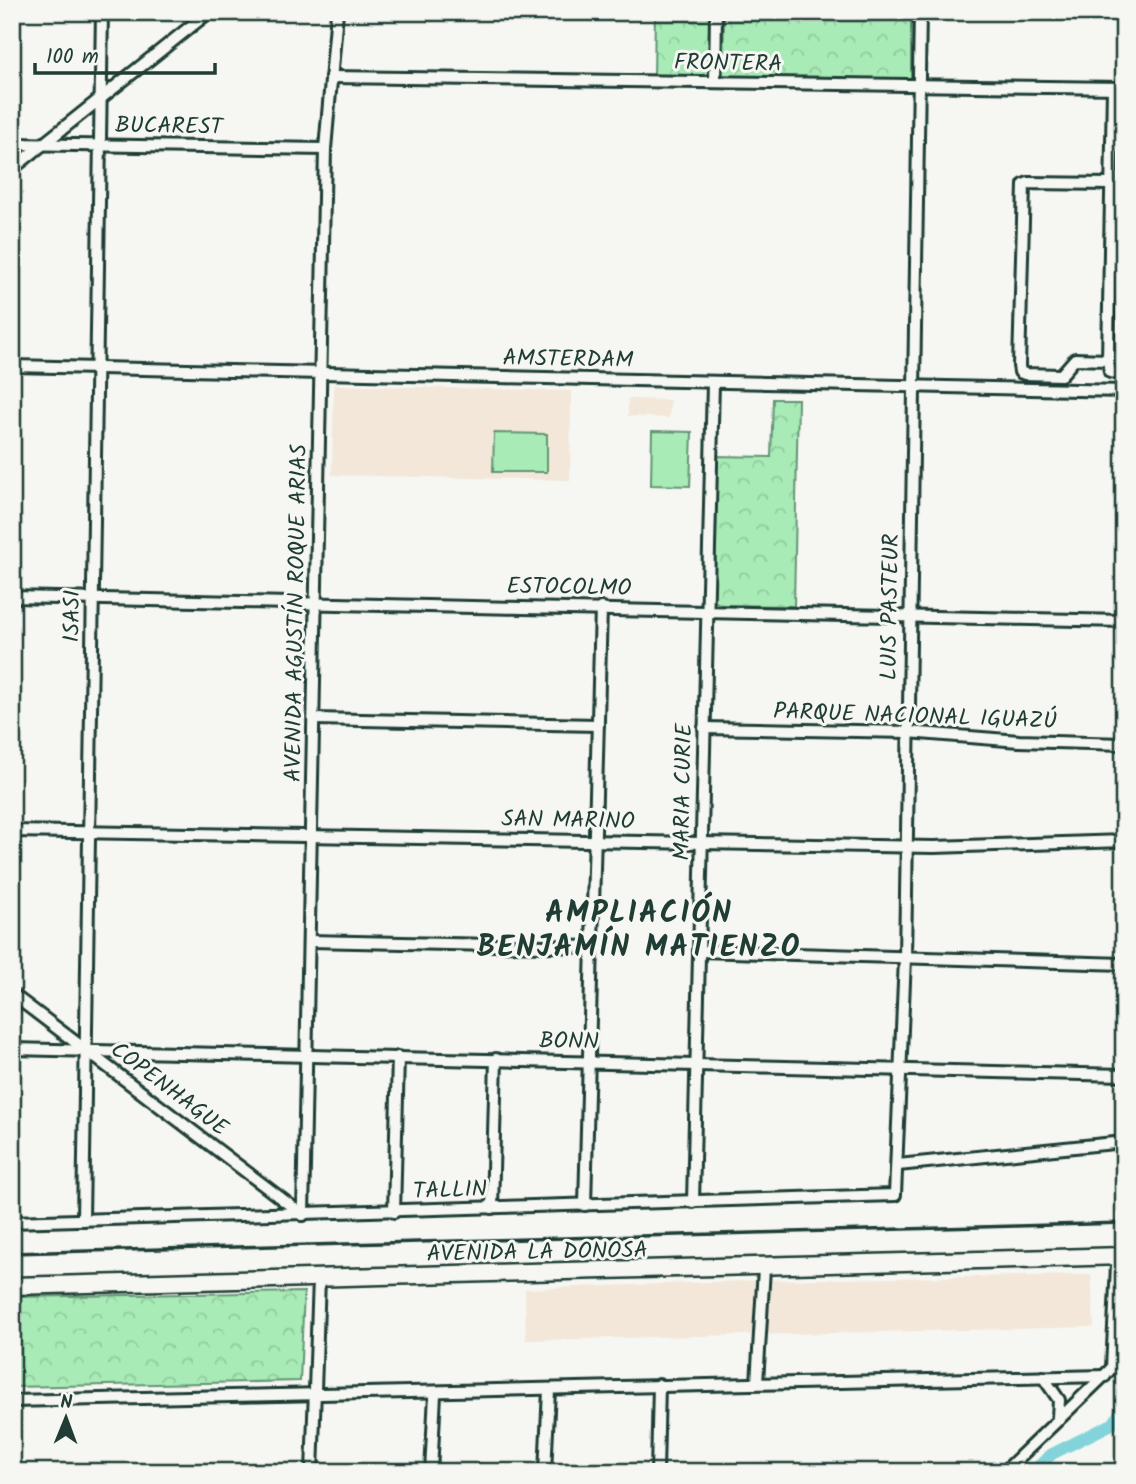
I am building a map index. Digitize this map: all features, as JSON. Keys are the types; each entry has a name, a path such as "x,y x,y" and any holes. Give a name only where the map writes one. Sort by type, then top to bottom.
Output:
{"main road":[{"name":"AVENIDA LA DONOSA","path":"12,1286 1062,1260 1121,1262"}],"street":[{"name":"ISASI","path":"83,1220 102,12"},
{"path":"12,169 209,12"},
{"name":"AVENIDA AGUSTÍN ROQUE ARIAS","path":"303,1215 325,149 337,12"},
{"path":"715,82 716,12"},
{"name":"LUIS PASTEUR","path":"889,1196 895,1195 898,1189 905,958 920,12"},
{"name":"FRONTERA","path":"331,77 1119,88"},
{"path":"1119,88 1111,184 1108,360 1110,372 1124,375"},
{"name":"BUCAREST","path":"12,144 325,149"},
{"path":"1108,360 1076,359 1061,374 1025,374 1020,372 1019,366 1024,185 1111,184"},
{"name":"AMSTERDAM","path":"12,366 1124,391"},
{"name":"MARIA CURIE","path":"692,1202 713,383"},
{"name":"ESTOCOLMO","path":"12,597 316,601 1124,621"},
{"path":"585,1205 601,608"},
{"path":"314,719 598,725"},
{"name":"PARQUE NACIONAL IGUAZÚ","path":"704,728 908,732 1020,741 1124,744"},
{"name":"SAN MARINO","path":"12,831 905,846 1124,841"},
{"path":"309,941 592,947"},
{"path":"699,951 1124,964"},
{"name":"COPENHAGUE","path":"12,994 303,1215"},
{"name":"BONN","path":"12,1049 1124,1075"},
{"path":"394,1212 398,1058"},
{"path":"492,1208 496,1059"},
{"path":"898,1165 1124,1142"},
{"name":"TALLIN","path":"12,1222 889,1196"},
{"path":"1004,1472 1058,1417 1105,1376 1114,1360 1121,1262"},
{"path":"757,1382 764,1268"},
{"path":"312,1472 319,1279"},
{"path":"12,1401 435,1394 757,1382 1105,1376"},
{"path":"1043,1377 1059,1400 1058,1417"},
{"path":"657,1472 659,1385"},
{"path":"545,1472 549,1390"},
{"path":"431,1472 435,1394"}],"shaded area":[{"path":"334,385 571,391 570,480 332,475"},
{"path":"628,399 670,400 669,418 628,416"},
{"path":"1091,1275 1094,1327 526,1340 525,1289 771,1280"}],"green space":[{"path":"655,12 710,12 709,79 654,77"},
{"path":"724,12 911,12 911,79 723,77"},
{"path":"773,399 798,399 794,606 722,605 715,602 711,595 715,456 771,457"},
{"path":"652,431 692,432 690,486 651,485"},
{"path":"494,433 547,434 547,472 493,472"},
{"path":"304,1292 300,1381 12,1387 12,1297"}],"waterway":[{"path":"1032,1472 1052,1454 1114,1423 1124,1404"}],"railway":[{"path":"12,1253 1124,1223"}],"district":[{"name":"AMPLIACIÓN BENJAMÍN MATIENZO","path":"639,929"}]}
